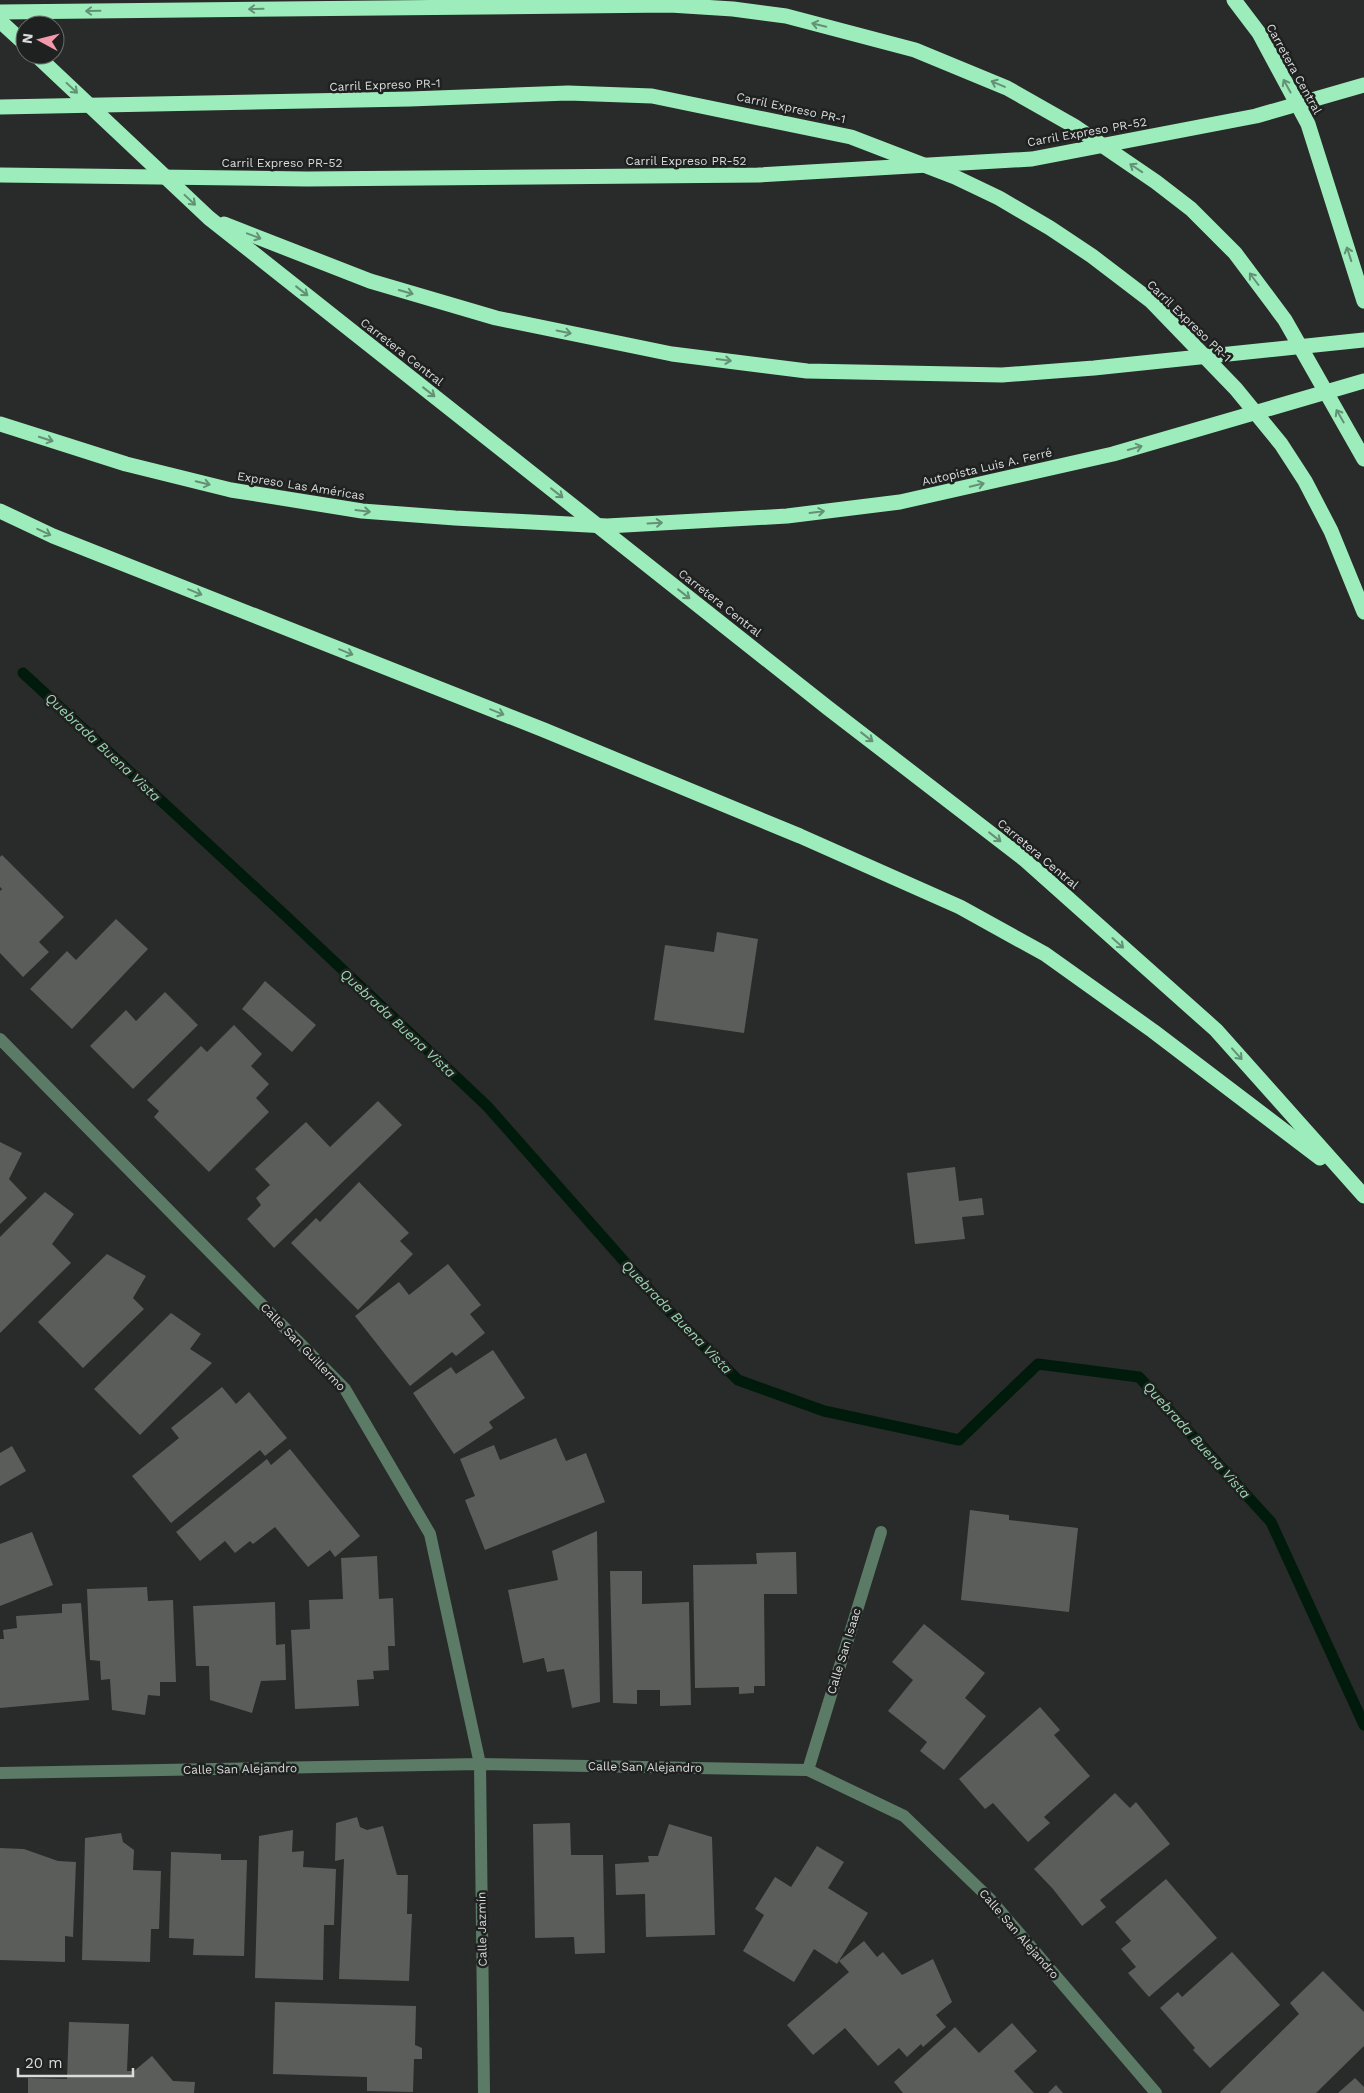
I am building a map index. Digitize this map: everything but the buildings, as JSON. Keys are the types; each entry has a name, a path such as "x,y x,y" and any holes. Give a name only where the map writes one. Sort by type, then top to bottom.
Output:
{"highway":[{"name":"Carretera Central","path":"1234,0 1259,33 1308,124 1364,301"},
{"path":"0,12 670,5 732,9 786,16 916,50 1007,88 1074,126 1192,209 1235,254 1285,320 1364,459"},
{"path":"0,21 15,35"},
{"name":"Carretera Central","path":"47,65 209,218 828,708 1024,859 1216,1030 1364,1196"},
{"name":"Carril Expreso PR-52","path":"0,176 317,179 758,175 1032,158 1256,116 1364,85"},
{"name":"Carril Expreso PR-1","path":"0,107 420,99 568,93 652,96 851,137 955,177 999,198 1050,228 1092,256 1150,301 1223,375 1281,444 1305,481 1331,531 1364,612"},
{"path":"209,218 370,281 496,318 672,354 807,371 1002,376 1364,340"},
{"name":"Autopista Luis A. Ferré","path":"607,526 787,516 900,502 1113,454 1364,381"},
{"name":"Expreso Las Américas","path":"0,424 126,464 231,490 362,511 607,526"},
{"path":"0,511 53,536 534,727 800,836 960,908 1045,954 1153,1031 1347,1178"}],"street":[{"name":"Calle San Guillermo","path":"0,1039 346,1390 430,1534 480,1764"},
{"name":"Calle San Isaac","path":"808,1770 881,1532"},
{"name":"Calle San Alejandro","path":"0,1773 480,1764 808,1770 904,1816 989,1898 1156,2093"},
{"name":"Calle Jazmín","path":"480,1764 484,2093"}],"waterway":[{"name":"Quebrada Buena Vista","path":"23,673 288,918 487,1106 661,1303 738,1380 824,1411 959,1440 1038,1364 1139,1377 1271,1522 1364,1725"}]}
